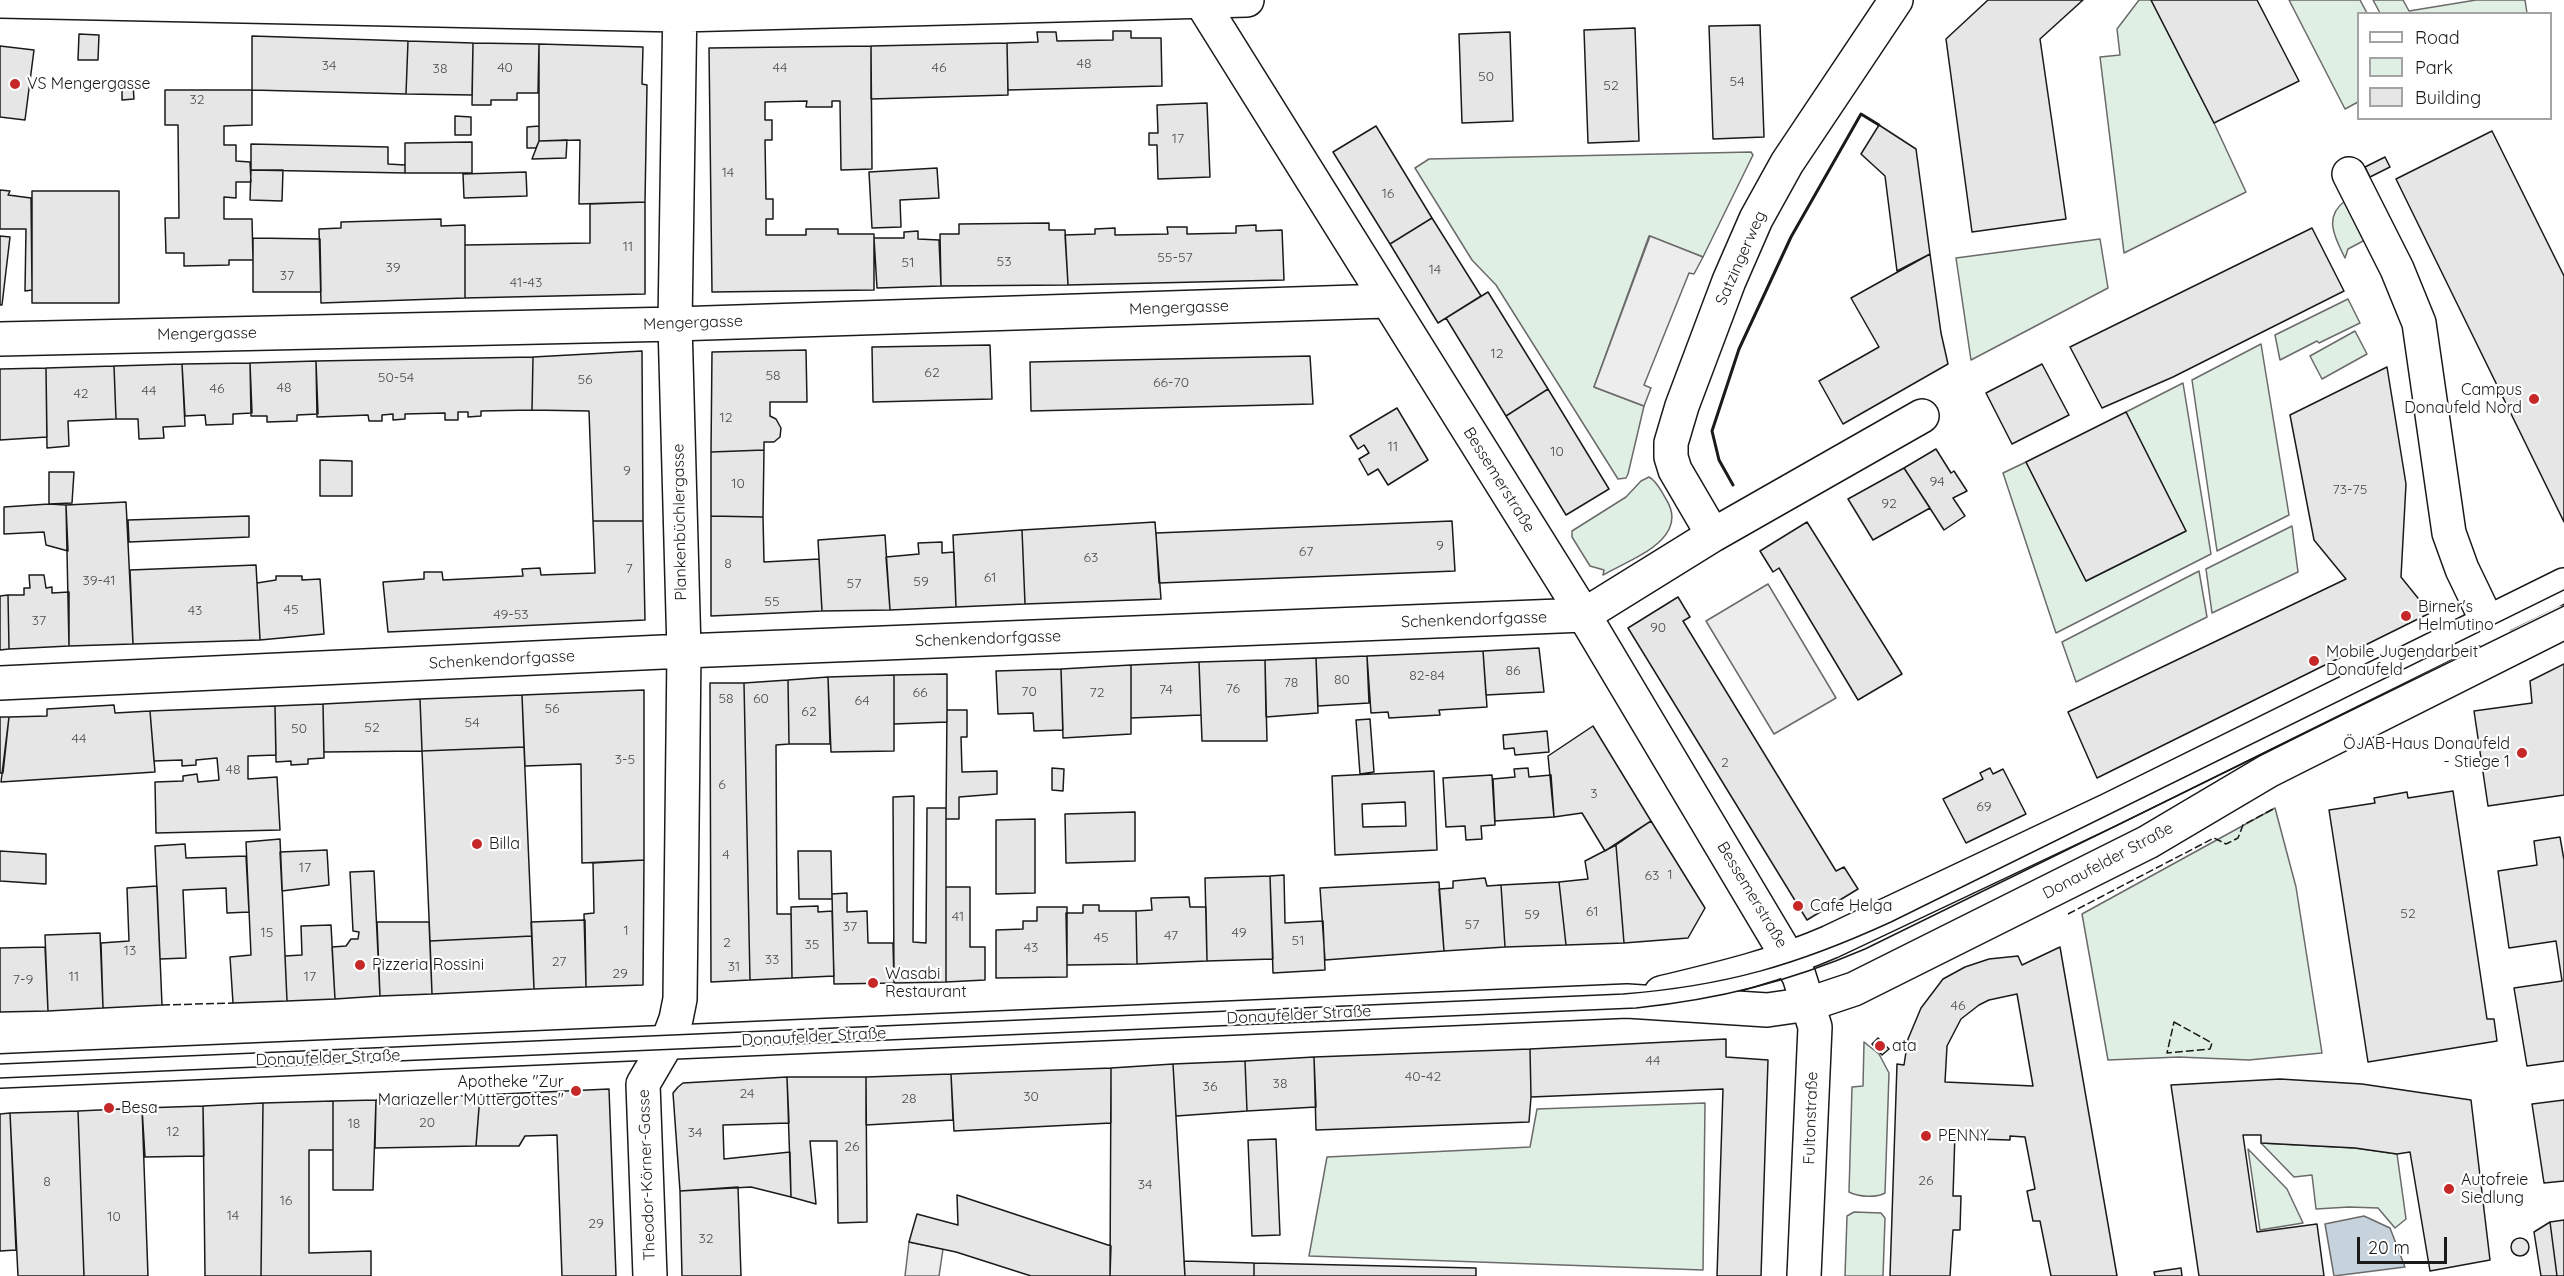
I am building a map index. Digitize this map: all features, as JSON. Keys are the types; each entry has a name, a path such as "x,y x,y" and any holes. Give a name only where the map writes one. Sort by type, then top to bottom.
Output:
{"street":[{"path":"0,1 680,8 1247,0"},
{"name":"Bessemerstraße","path":"1201,1 1386,301 1584,615 1791,961"},
{"name":"Satzingerweg","path":"1713,535 1675,470 1671,456 1671,443 1682,406 1729,281 1756,219 1787,163 1885,4"},
{"name":"Plankenbüchlergasse","path":"667,1043 680,999 684,651 675,324 680,8"},
{"path":"2349,174 2397,269 2419,323 2449,533 2462,569 2502,652"},
{"name":"Mengergasse","path":"0,339 675,324 1386,301"},
{"name":"Schenkendorfgasse","path":"0,683 684,651 1584,615 1713,535 1922,416"},
{"name":"Donaufelder Straße","path":"1627,1000 1791,961 2109,810 2564,585"},
{"name":"Donaufelder Straße","path":"0,1071 1627,1000 1767,1010 1809,1004 1854,989 2021,907 2148,842 2268,771 2564,622"},
{"name":"Fultonstraße","path":"1791,961 1809,1004 1815,1027 1804,1276"},
{"name":"Theodor-Körner-Gasse","path":"650,1276 643,1084 667,1043"}],"green space":[{"path":"2139,0 2151,0 2214,123 2246,192 2124,253 2100,57 2120,55 2117,29"},
{"path":"2289,0 2360,0 2366,12 2357,12 2357,103 2345,109"},
{"path":"2373,0 2403,0 2409,11 2476,0 2525,0 2527,12 2379,12"},
{"path":"1751,152 1753,155 1703,257 1649,236 1594,387 1644,406 1628,474 1626,478 1618,479 1496,285 1472,260 1415,168 1429,159"},
{"path":"2345,201 2365,240 2348,249 2345,258 2335,235 2333,221 2338,207"},
{"path":"2100,239 2108,288 1971,360 1956,258"},
{"path":"2348,299 2360,323 2280,360 2275,335"},
{"path":"2355,331 2367,354 2322,379 2310,356"},
{"path":"2261,344 2289,515 2217,551 2192,380"},
{"path":"2183,383 2211,554 2056,633 2003,473 2026,462 2086,581 2186,531 2126,412"},
{"path":"1649,477 1657,484 1666,499 1672,513 1671,526 1654,546 1603,575 1604,570 1590,566 1572,537 1572,531 1626,497 1641,481"},
{"path":"2292,526 2298,572 2212,613 2206,569"},
{"path":"2199,571 2207,617 2076,682 2062,642"},
{"path":"2275,808 2296,887 2322,1053 2249,1060 2179,1057 2108,1060 2082,914"},
{"path":"1864,1042 1879,1054 1889,1073 1885,1193 1872,1196 1849,1192 1852,1087 1863,1086"},
{"path":"1705,1103 1703,1270 1309,1256 1327,1157 1530,1147 1537,1109"},
{"path":"2261,1143 2355,1148 2397,1154 2406,1219 2395,1228 2378,1208 2316,1209 2312,1175 2294,1177"},
{"path":"2248,1149 2287,1189 2303,1223 2260,1230"},
{"path":"1854,1212 1881,1213 1885,1218 1883,1276 1845,1276 1847,1216"}],"shaded area":[{"path":"1650,236 1703,257 1694,274 1689,273 1644,385 1651,388 1644,406 1594,387"},
{"path":"1768,584 1836,698 1774,734 1706,621"},
{"path":"2364,1216 2390,1228 2405,1267 2334,1276 2325,1224"},
{"path":"909,1242 943,1249 939,1276 905,1276"}],"building":[{"path":"1988,0 2083,0 2040,39 2066,219 1972,232 1946,39"},
{"path":"2151,0 2257,0 2299,81 2214,123"},
{"path":"1760,25 1764,137 1713,139 1709,26"},
{"path":"1635,28 1639,141 1588,143 1584,30"},
{"path":"1113,31 1131,31 1131,38 1161,38 1162,86 1008,90 1007,43 1038,42 1037,32 1056,32 1057,41 1113,40"},
{"path":"1510,32 1513,121 1462,123 1459,34"},
{"path":"79,34 99,35 98,60 78,60"},
{"path":"252,36 408,41 406,94 252,90"},
{"path":"408,41 473,43 472,95 406,94"},
{"path":"473,43 539,44 538,93 517,93 517,100 491,100 491,105 472,105"},
{"path":"1007,43 1008,95 871,99 871,46"},
{"path":"539,44 643,47 642,84 647,85 645,202 579,204 580,140 539,141"},
{"name":"VS Mengergasse","path":"0,46 34,50 25,120 0,117"},
{"path":"871,46 872,169 841,170 840,101 832,101 832,107 806,107 807,101 765,102 765,120 772,120 772,140 765,140 766,199 773,199 773,219 766,219 766,235 806,235 806,229 838,229 838,234 874,234 874,290 712,292 709,48"},
{"path":"133,84 134,99 122,100 122,85"},
{"path":"165,90 252,90 252,125 224,126 224,145 236,145 236,161 250,162 251,182 236,182 236,198 224,197 224,219 252,219 253,260 229,260 229,265 184,266 184,253 166,253 165,218 179,218 178,125 165,125"},
{"path":"1207,103 1210,177 1158,179 1157,145 1149,145 1149,133 1158,133 1157,105"},
{"path":"455,116 471,117 471,135 455,135"},
{"path":"1879,125 1916,149 1930,254 1897,271 1885,176 1861,154"},
{"path":"539,126 539,141 536,148 527,148 527,127"},
{"path":"1376,126 1432,218 1390,244 1333,152"},
{"name":"Campus Donaufeld Nord","path":"2492,131 2564,276 2564,522 2396,179"},
{"path":"567,140 566,158 532,159 539,141"},
{"path":"472,142 472,173 405,173 405,143"},
{"path":"251,144 388,147 388,164 405,165 405,173 251,170"},
{"path":"2385,157 2390,167 2370,177 2365,167"},
{"path":"937,168 939,198 900,200 901,227 872,228 869,172"},
{"path":"251,170 283,170 282,201 250,200"},
{"path":"526,172 527,196 464,198 463,174"},
{"path":"0,190 10,191 8,195 31,198 32,290 25,291 26,229 0,229"},
{"path":"32,191 119,191 119,303 32,303"},
{"path":"645,202 645,294 465,298 465,245 590,243 590,204"},
{"path":"1432,218 1481,296 1438,323 1390,244"},
{"path":"441,219 441,226 465,225 465,298 321,303 319,229 341,228 341,222"},
{"path":"1049,223 1049,230 1065,230 1068,285 941,286 940,234 959,234 959,224"},
{"path":"1256,225 1256,231 1282,230 1284,280 1068,285 1065,235 1095,234 1095,229 1115,228 1115,235 1168,234 1167,227 1187,227 1187,234 1236,233 1236,226"},
{"path":"2312,228 2344,291 2173,377 2102,408 2070,347"},
{"path":"918,231 918,239 939,240 941,286 877,288 874,238 904,238 904,232"},
{"path":"0,236 10,237 2,305 0,305"},
{"path":"253,238 320,239 321,292 253,292"},
{"path":"1930,254 1941,333 1948,364 1843,424 1819,381 1879,347 1851,298"},
{"path":"1488,292 1548,389 1506,416 1446,318"},
{"path":"990,345 992,399 873,402 872,347"},
{"path":"806,350 807,402 770,402 770,416 776,419 781,428 780,437 774,442 764,442 764,450 711,452 712,352"},
{"path":"642,351 643,521 593,521 589,411 532,410 533,357"},
{"path":"1310,356 1313,404 1031,411 1030,362"},
{"path":"533,357 532,410 481,411 481,416 468,417 468,412 458,412 458,420 445,420 445,413 405,414 405,419 393,420 393,414 382,415 382,421 369,421 368,415 317,417 316,361"},
{"path":"316,361 318,414 297,415 297,421 267,422 267,416 251,416 250,363"},
{"path":"250,363 252,413 233,414 233,424 206,425 205,415 185,416 182,364"},
{"path":"182,364 185,426 163,427 164,438 139,439 138,419 116,419 114,366"},
{"path":"2042,364 2069,415 2012,444 1986,393"},
{"path":"114,366 116,419 68,421 69,446 47,448 46,368"},
{"path":"2387,367 2406,484 2401,577 2430,613 2097,778 2068,712 2346,579 2314,540 2290,415"},
{"path":"46,368 47,437 0,440 0,369"},
{"path":"1548,389 1609,489 1566,515 1506,416"},
{"path":"1397,408 1428,460 1388,485 1378,469 1368,475 1359,459 1369,453 1364,445 1358,449 1350,436"},
{"path":"2126,412 2186,531 2086,581 2026,462"},
{"path":"1936,449 1951,473 1954,471 1967,491 1953,498 1965,516 1944,530 1904,468"},
{"path":"764,450 763,517 711,516 711,452"},
{"path":"320,460 352,461 352,496 320,496"},
{"path":"1904,468 1930,508 1873,540 1848,499"},
{"path":"49,472 74,472 72,503 49,504"},
{"path":"126,502 133,644 69,646 66,505"},
{"path":"66,505 68,551 46,545 44,532 4,534 4,507"},
{"path":"249,516 249,537 129,542 128,520"},
{"path":"711,516 763,517 764,562 819,559 822,611 711,616"},
{"path":"593,521 643,521 645,620 388,632 383,582 424,579 424,572 442,572 443,580 523,576 522,569 540,568 541,575 595,573"},
{"path":"1452,521 1455,571 1159,583 1156,533"},
{"path":"1155,522 1161,599 1025,604 1022,530"},
{"path":"1807,522 1902,674 1858,700 1779,568 1773,572 1760,551"},
{"path":"1022,530 1025,604 956,607 953,535"},
{"path":"885,535 890,610 822,611 818,540"},
{"path":"942,542 942,553 954,552 956,607 890,610 886,557 919,554 918,543"},
{"path":"256,565 260,640 133,644 130,570"},
{"path":"29,575 44,575 46,588 52,587 52,593 69,592 69,646 9,649 8,595 24,595 24,588 30,588"},
{"path":"276,576 302,576 302,580 320,579 324,634 260,640 257,583 276,580"},
{"path":"8,595 9,649 0,650 0,596"},
{"path":"1678,597 1690,617 1683,621 1836,871 1844,867 1858,889 1807,920 1628,628"},
{"path":"1539,648 1544,692 1486,695 1483,651"},
{"path":"1483,651 1487,707 1439,710 1440,715 1389,718 1388,712 1371,713 1367,656"},
{"path":"1367,656 1369,703 1318,706 1316,658"},
{"path":"1316,658 1318,713 1266,717 1265,660"},
{"path":"1265,660 1267,741 1202,741 1199,662"},
{"path":"1199,662 1201,715 1131,718 1131,665"},
{"name":"ÖJAB-Haus Donaufeld - Stiege 1","path":"2564,664 2564,795 2488,806 2474,711 2532,703 2530,681"},
{"path":"1131,665 1131,734 1063,738 1061,669"},
{"path":"1061,669 1063,730 1034,731 1033,713 998,714 996,671"},
{"path":"947,674 947,722 894,724 894,675"},
{"path":"894,675 894,751 831,752 828,677"},
{"path":"828,677 830,744 789,744 788,680"},
{"path":"788,680 789,744 776,745 777,914 791,914 792,978 750,980 744,683"},
{"path":"710,683 744,683 750,980 711,982"},
{"path":"644,690 644,860 582,863 581,764 525,766 522,695"},
{"path":"522,695 524,747 422,751 420,699"},
{"path":"420,699 422,751 324,752 323,704"},
{"path":"323,704 324,758 308,759 308,764 291,765 291,761 276,762 275,706"},
{"path":"114,705 115,713 150,711 155,772 1,782 9,717 47,716 47,709"},
{"path":"275,706 276,755 248,756 248,779 277,777 280,830 156,833 155,782 183,781 183,776 197,774 198,782 219,780 217,758 196,760 196,765 182,766 182,760 154,761 150,711"},
{"path":"947,710 967,710 967,737 961,737 962,772 997,771 997,794 959,797 959,819 946,819"},
{"path":"0,717 9,717 3,773 0,773"},
{"path":"1370,719 1374,772 1360,774 1356,720"},
{"path":"1593,726 1651,821 1605,851 1582,813 1554,817 1548,756"},
{"path":"1547,731 1549,752 1515,755 1514,748 1504,749 1503,735"},
{"name":"Billa","path":"524,747 532,936 430,941 422,751"},
{"path":"1052,768 1064,769 1063,791 1052,790"},
{"path":"1528,768 1529,777 1551,775 1554,817 1495,821 1493,779 1515,777 1514,769"},
{"path":"1990,768 1993,774 2003,769 2026,814 1966,843 1943,799 1983,779 1980,773"},
{"path":"1434,771 1437,850 1335,855 1332,776","holes":["1405,802 1406,826 1363,827 1362,804"]},
{"path":"1492,775 1495,825 1481,826 1482,839 1466,840 1465,826 1446,827 1443,778"},
{"path":"2453,791 2487,1019 2494,1019 2497,1041 2368,1062 2329,810 2375,803 2374,798 2407,792 2408,798"},
{"path":"914,796 913,942 926,943 927,808 946,808 946,982 894,983 893,797"},
{"path":"1135,812 1135,861 1066,863 1065,814"},
{"path":"1035,819 1035,893 996,894 996,820"},
{"path":"1651,821 1705,908 1688,938 1624,943 1616,845"},
{"path":"2560,837 2564,860 2564,1061 2527,1066 2514,988 2562,981 2556,941 2509,948 2498,871 2537,865 2534,841"},
{"path":"280,839 287,1001 233,1003 230,957 251,955 246,842"},
{"path":"185,844 186,858 246,856 249,912 227,913 226,888 183,890 186,958 160,959 155,846"},
{"path":"1616,845 1624,943 1566,945 1559,882 1588,879 1585,861"},
{"path":"327,850 329,885 282,891 280,852"},
{"path":"0,851 46,854 46,884 0,881"},
{"path":"798,851 831,851 832,899 799,899"},
{"path":"644,860 643,985 586,987 584,914 594,913 593,863"},
{"path":"374,871 380,996 335,999 332,947 346,946 351,939 358,939 359,932 353,931 350,872"},
{"path":"1284,875 1285,923 1323,921 1325,970 1273,973 1270,876"},
{"path":"1270,876 1273,959 1207,961 1205,878"},
{"path":"1485,878 1487,886 1501,885 1505,947 1444,951 1439,889 1453,888 1453,881"},
{"path":"1439,882 1444,951 1325,960 1320,888"},
{"path":"1559,882 1566,945 1505,947 1501,885"},
{"path":"157,886 162,1005 103,1008 101,943 129,941 127,888"},
{"path":"946,887 970,887 970,947 985,947 985,980 946,982"},
{"path":"847,893 847,912 867,911 868,943 893,943 894,983 834,984 832,894"},
{"path":"1189,897 1190,907 1206,907 1207,961 1137,964 1136,911 1152,910 1151,898"},
{"path":"1083,905 1099,905 1099,911 1136,911 1137,964 1067,965 1066,913 1083,913"},
{"path":"818,906 818,912 832,911 834,976 792,978 791,907"},
{"path":"1037,907 1067,907 1067,977 996,978 996,930 1023,929 1023,921 1037,921"},
{"path":"585,920 586,987 534,989 531,922"},
{"path":"377,922 429,922 432,994 380,996"},
{"path":"331,925 335,999 287,1001 285,956 302,955 301,926"},
{"path":"100,933 103,1008 48,1011 45,935"},
{"path":"532,936 534,989 432,994 430,941"},
{"path":"45,947 48,1011 0,1012 0,948"},
{"path":"2060,947 2117,1276 2051,1276 2040,1221 2033,1221 2027,1191 2035,1189 2025,1137 2010,1136 2010,1140 1977,1139 1977,1135 1955,1133 1953,1196 1961,1196 1960,1230 1953,1230 1950,1276 1890,1276 1897,1064 1904,1065 1908,1039 1921,1008 1943,979 1965,967 1989,959 2018,956 2022,965","holes":["2017,994 2033,1086 1945,1082 1947,1046 1961,1019 1989,1000"]},
{"name":"ata","path":"1878,1038 1889,1049 1882,1055 1872,1044"},
{"path":"1726,1039 1726,1057 1768,1060 1761,1276 1717,1276 1723,1089 1531,1097 1530,1049"},
{"path":"1530,1049 1529,1122 1316,1130 1314,1057"},
{"path":"1314,1057 1316,1107 1247,1111 1245,1061"},
{"path":"1245,1061 1247,1111 1176,1116 1173,1064"},
{"path":"1173,1064 1185,1276 1110,1276 1111,1068"},
{"path":"1111,1068 1111,1123 954,1131 951,1074"},
{"path":"951,1074 953,1120 866,1125 866,1077"},
{"path":"787,1077 789,1123 723,1125 724,1159 790,1152 791,1197 751,1187 680,1191 673,1093 678,1087 683,1083"},
{"path":"787,1077 866,1077 867,1222 838,1223 837,1141 810,1141 816,1204 791,1197"},
{"name":"Autofreie Siedlung","path":"2280,1079 2362,1084 2471,1100 2490,1260 2430,1271 2410,1152 2397,1154 2355,1148 2261,1143 2261,1135 2243,1135 2257,1232 2317,1224 2324,1276 2199,1276 2171,1085"},
{"path":"609,1089 616,1276 562,1276 557,1135 525,1136 519,1146 476,1146 480,1095"},
{"path":"480,1095 476,1146 375,1148 376,1100"},
{"path":"376,1100 373,1190 333,1190 333,1101"},
{"path":"2564,1100 2564,1181 2544,1183 2532,1104"},
{"path":"333,1101 333,1150 309,1150 309,1253 371,1251 371,1276 261,1276 263,1103"},
{"path":"263,1103 261,1276 205,1276 203,1106"},
{"path":"203,1106 204,1156 145,1157 142,1108"},
{"path":"142,1108 148,1276 84,1276 78,1111"},
{"path":"78,1111 84,1276 18,1276 10,1113"},
{"path":"10,1113 16,1250 0,1251 0,1114"},
{"path":"1276,1139 1280,1235 1252,1236 1248,1140"},
{"path":"738,1187 741,1276 682,1276 680,1191"},
{"path":"957,1195 1111,1246 1110,1276 1031,1276 956,1252 909,1242 917,1214 958,1225"},
{"path":"2564,1220 2564,1276 2557,1276 2550,1222"},
{"path":"2550,1222 2557,1276 2541,1276 2534,1232"},
{"path":"2520,1238 2526,1241 2529,1247 2526,1253 2520,1256 2514,1253 2511,1247 2514,1241"},
{"path":"1184,1261 1254,1263 1254,1276 1185,1276"},
{"path":"1254,1263 1476,1268 1476,1276 1254,1276"},
{"path":"2181,1268 2182,1276 2155,1276 2154,1272"}],"tram line":[{"path":"0,1064 1623,994 1728,979 1792,962 1891,922 2564,590"},
{"path":"0,1078 1636,1008 1696,1000 1781,980 1865,949 2564,606"}],"fence":[{"path":"2068,914 2214,838 2226,844 2238,838 2243,825 2275,808"},
{"path":"162,1005 233,1003"},
{"path":"2174,1022 2212,1043 2210,1049 2167,1053 2174,1022"}],"wall":[{"path":"1733,485 1719,460 1712,431 1739,349 1791,237 1861,114 1879,125"}],"place":[{"name":"VS Mengergasse","path":"15,84"},
{"name":"Campus Donaufeld Nord","path":"2534,399"},
{"name":"Birner's Helmutino","path":"2406,616"},
{"name":"Mobile Jugendarbeit Donaufeld","path":"2314,661"},
{"name":"ÖJAB-Haus Donaufeld - Stiege 1","path":"2522,753"},
{"name":"Billa","path":"477,844"},
{"name":"Cafe Helga","path":"1798,906"},
{"name":"Pizzeria Rossini","path":"360,965"},
{"name":"Wasabi Restaurant","path":"873,983"},
{"name":"ata","path":"1880,1046"},
{"name":"Apotheke \"Zur Mariazeller Muttergottes\"","path":"576,1091"},
{"name":"Besa","path":"109,1108"},
{"name":"PENNY","path":"1926,1136"},
{"name":"Autofreie Siedlung","path":"2449,1189"}]}
